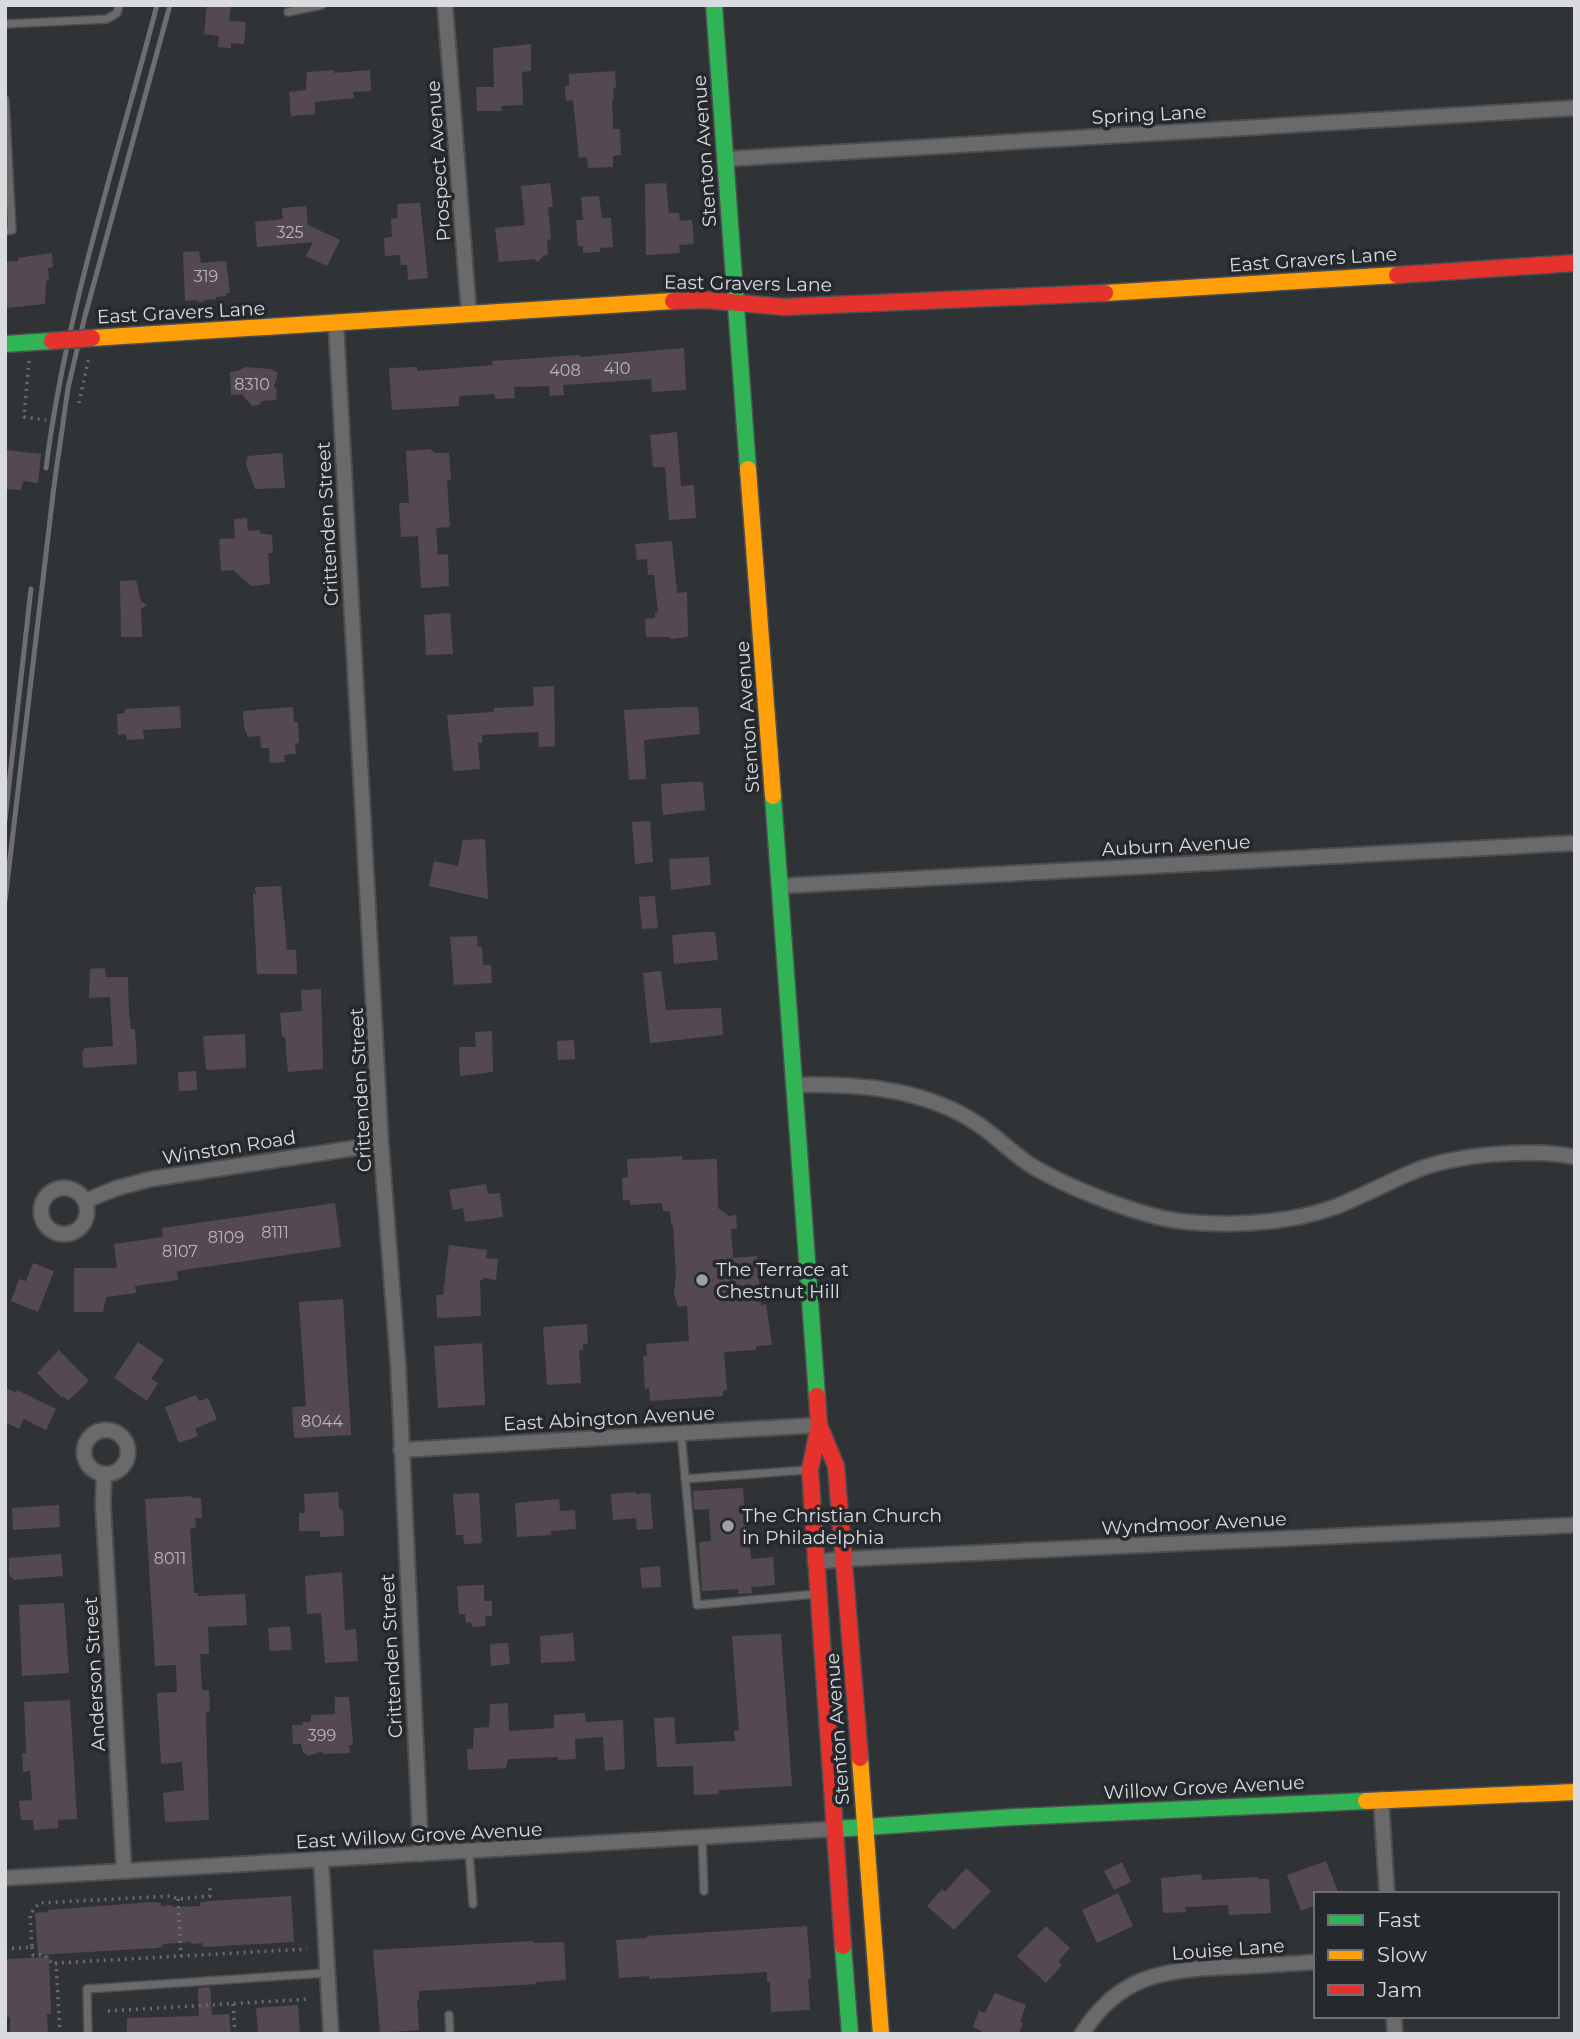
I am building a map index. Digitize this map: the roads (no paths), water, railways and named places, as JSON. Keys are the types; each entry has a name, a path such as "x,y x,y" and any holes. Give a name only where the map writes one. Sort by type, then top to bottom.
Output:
{"main road":[{"name":"Stenton Avenue","path":"714,5 819,1425 810,1469 850,2034"},
{"name":"East Gravers Lane","path":"5,344 52,341 91,346 336,324 695,300 781,307 1054,296 1575,263"},
{"name":"Stenton Avenue","path":"819,1425 836,1466 881,2034"},
{"name":"Willow Grove Avenue","path":"835,1829 1381,1799 1575,1792"}],"street":[{"name":"Prospect Avenue","path":"445,5 469,314"},
{"name":"Spring Lane","path":"726,159 1575,108"},
{"name":"Crittenden Street","path":"336,324 381,1144 398,1364 421,1854"},
{"name":"Auburn Avenue","path":"780,886 1575,843"},
{"path":"795,1085 874,1087 916,1096 969,1118 1027,1163 1063,1182 1135,1210 1186,1222 1247,1223 1311,1213 1334,1207 1420,1169 1452,1161 1498,1154 1531,1153 1575,1157"},
{"name":"Winston Road","path":"85,1201 117,1188 171,1175 381,1144"},
{"name":"East Abington Avenue","path":"401,1450 819,1425"},
{"name":"Anderson Street","path":"104,1475 103,1505 124,1871"},
{"name":"Wyndmoor Avenue","path":"815,1562 1575,1525"},
{"path":"1381,1799 1387,1892"},
{"name":"East Willow Grove Avenue","path":"5,1878 835,1829"},
{"path":"321,1859 331,2034"},
{"name":"Louise Lane","path":"1082,2034 1101,2008 1114,1996 1148,1977 1190,1969 1314,1962"}],"lane":[{"path":"5,24 107,19 117,13 119,5"},
{"path":"288,12 322,5"},
{"path":"5,100 12,230 5,231"},
{"path":"681,1433 697,1605 817,1594"},
{"path":"685,1479 810,1469"},
{"path":"702,1837 704,1891"},
{"path":"469,1851 472,1904"},
{"path":"88,2034 87,1989 328,1973"},
{"path":"449,2015 450,2034"}],"railway":[{"path":"46,468 79,293 157,5"},
{"path":"5,901 68,388 85,316 170,5"},
{"path":"5,820 31,589"}],"place":[{"name":"The Terrace at Chestnut Hill","path":"702,1280"},
{"name":"The Christian Church in Philadelphia","path":"728,1526"}]}
